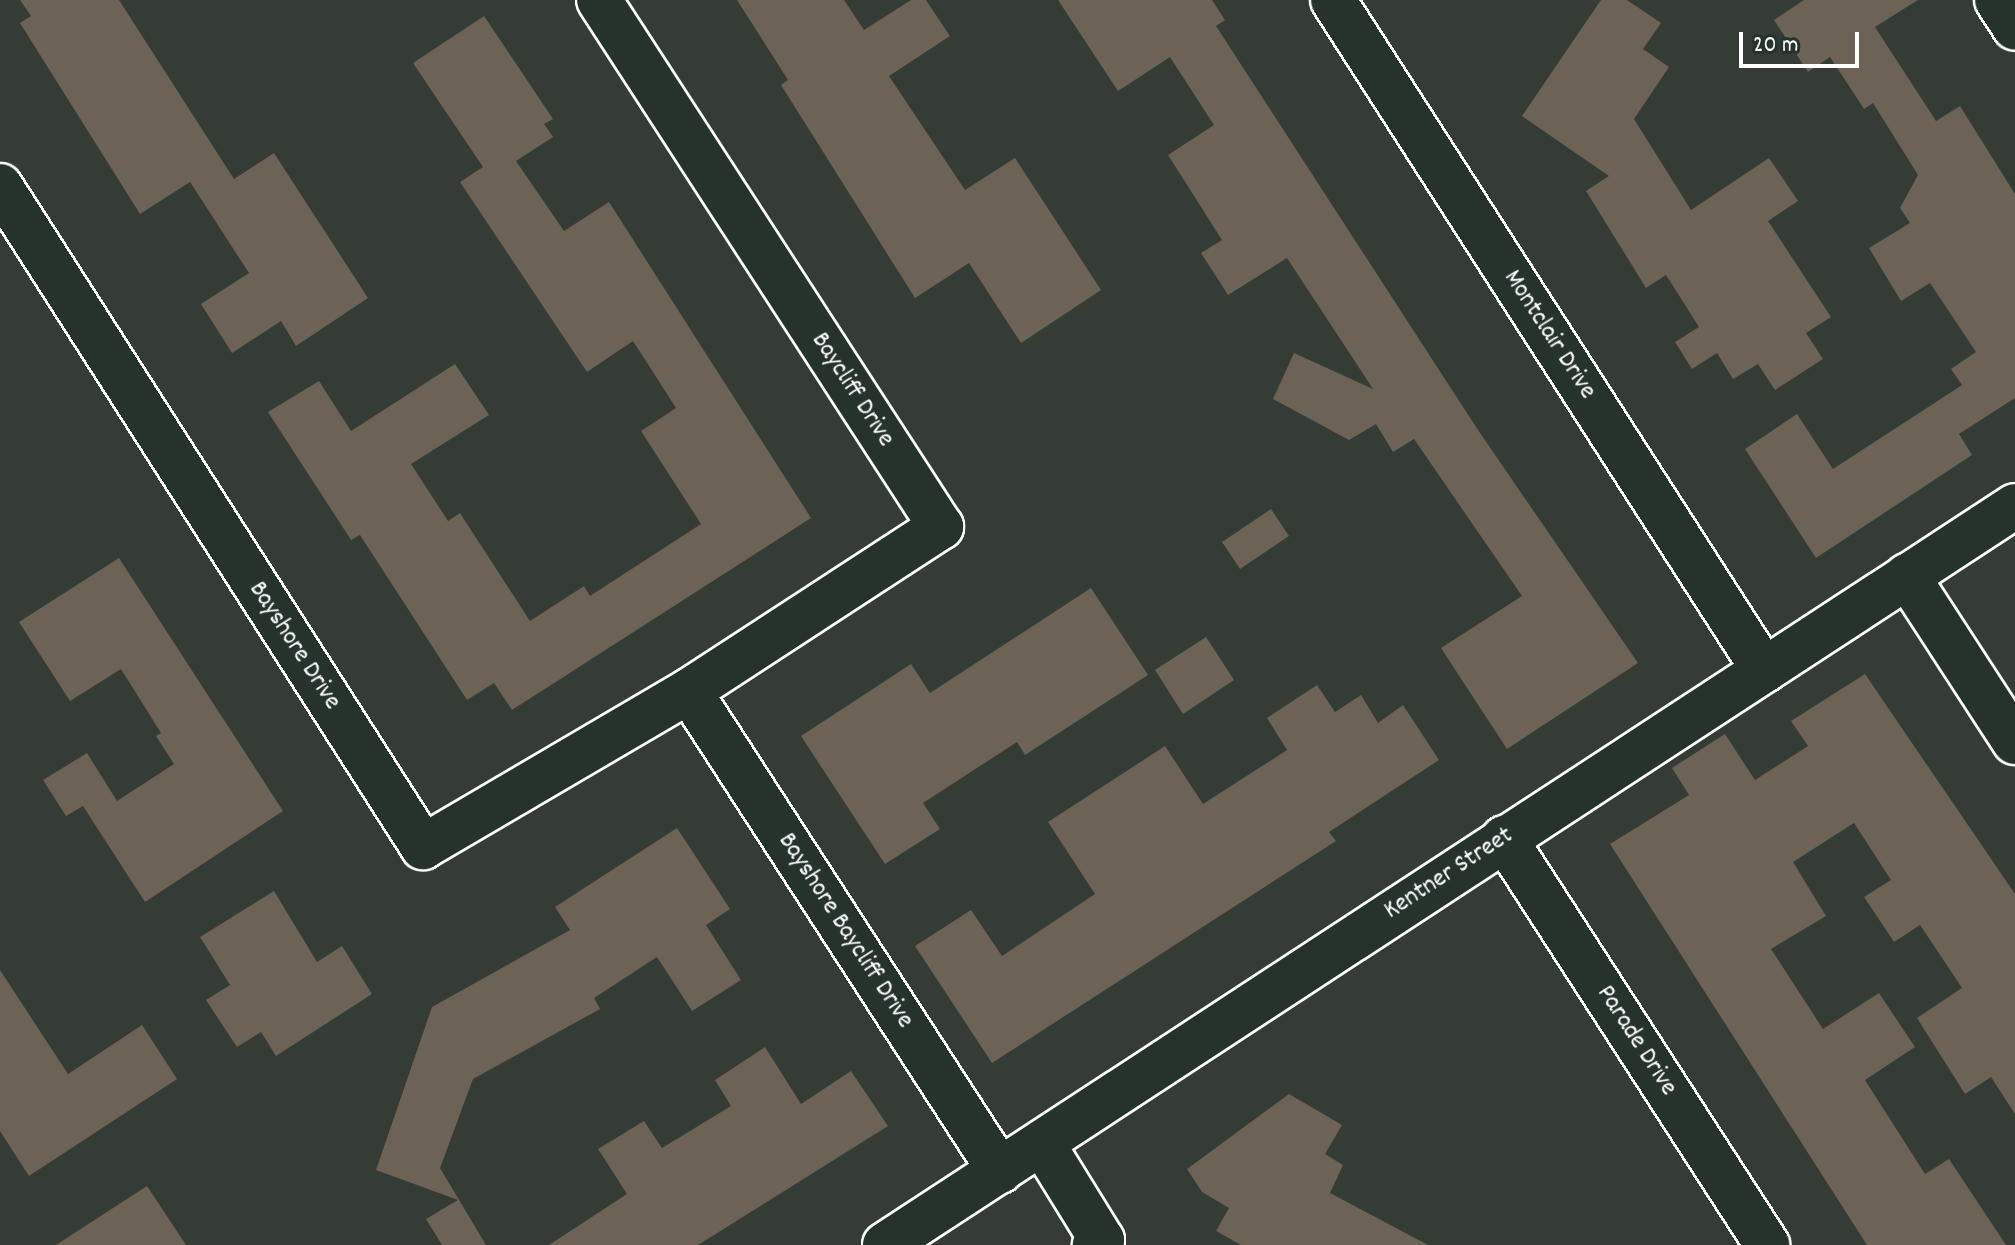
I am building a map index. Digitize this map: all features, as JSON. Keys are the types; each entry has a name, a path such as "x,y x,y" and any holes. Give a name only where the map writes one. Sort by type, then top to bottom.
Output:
{"street":[{"name":"Baycliff Drive","path":"599,0 941,527 689,691"},
{"name":"Montclair Drive","path":"1333,0 1764,670"},
{"path":"1997,0 2015,28"},
{"name":"Bayshore Drive","path":"0,186 423,847 689,691"},
{"name":"Kentner Street","path":"885,1245 2015,506"},
{"path":"1907,576 2015,742"},
{"name":"Bayshore Baycliff Drive","path":"689,691 1000,1171"},
{"name":"Parade Drive","path":"1504,838 1767,1245"},
{"path":"1042,1143 1102,1240 1095,1245"}],"building":[{"path":"20,0 119,0 234,179 274,153 368,298 296,346 281,321 232,353 201,304 249,273 190,182 140,214 20,23 31,16"},
{"path":"737,0 844,0 864,30 911,0 926,0 950,36 889,76 965,190 1015,158 1101,290 1021,343 969,263 915,298 781,85 788,80"},
{"path":"1058,0 1212,0 1225,20 1216,26 1478,430 1638,663 1507,749 1441,648 1522,596 1414,439 1393,452 1376,424 1349,440 1273,399 1294,353 1373,389 1287,258 1228,295 1201,253 1222,240 1168,155 1214,125 1170,57 1118,91"},
{"path":"1601,0 1627,0 1661,23 1643,49 1669,67 1634,119 1691,210 1769,158 1798,201 1768,221 1831,317 1806,333 1823,359 1775,390 1758,364 1733,379 1717,353 1692,369 1675,342 1699,327 1666,275 1646,288 1586,191 1609,176 1522,116"},
{"path":"1804,0 1918,0 1875,27 1936,121 1960,106 2015,194 2015,398 1959,434 1972,455 1816,558 1745,449 1797,414 1833,469 1962,385 1951,369 1976,352 1930,283 1901,301 1869,248 1910,223 1900,208 1918,175 1873,103 1864,109 1830,57 1808,72 1774,20"},
{"path":"484,16 553,119 544,124 553,137 516,161 564,231 609,202 811,518 512,710 494,683 467,700 360,535 351,540 268,412 319,381 351,431 455,364 489,415 411,464 448,521 460,513 530,621 584,586 590,596 701,524 641,431 676,408 633,341 587,372 460,182 483,167 413,63"},
{"path":"1271,509 1289,536 1240,569 1222,542"},
{"path":"119,558 283,811 145,902 83,806 66,816 43,780 87,753 117,801 174,764 156,736 161,733 121,669 70,701 19,622"},
{"path":"1091,588 1148,675 1025,755 1017,742 923,803 940,829 885,864 801,736 911,664 930,693"},
{"path":"1206,637 1234,680 1183,714 1155,670"},
{"path":"1865,674 2015,894 2015,1114 1991,1077 1965,1094 1917,1018 1962,988 1920,925 1894,942 1864,897 1891,880 1854,823 1793,862 1826,916 1771,949 1823,1029 1879,993 1915,1047 1865,1080 1925,1174 1949,1159 2006,1245 1867,1245 1610,844 1689,795 1672,768 1725,734 1755,780 1808,746 1791,721"},
{"path":"1317,685 1335,712 1361,695 1378,723 1403,705 1439,760 1329,832 1336,841 992,1063 915,946 971,910 1002,956 1095,894 1048,822 1165,746 1203,804 1287,750 1267,718"},
{"path":"677,828 730,909 706,925 741,980 692,1011 657,957 594,998 600,1009 473,1079 440,1168 486,1245 442,1245 426,1219 458,1200 376,1170 432,1007 570,930 555,907"},
{"path":"274,891 317,962 342,946 372,994 276,1056 261,1032 237,1047 206,1000 230,985 200,937"},
{"path":"0,970 68,1074 142,1025 177,1079 29,1176 0,1131"},
{"path":"765,1047 801,1104 851,1071 888,1126 698,1245 549,1245 627,1194 598,1149 644,1121 662,1148 731,1106 715,1080"},
{"path":"1289,1094 1342,1125 1325,1154 1343,1165 1330,1193 1428,1245 1241,1245 1216,1231 1229,1208 1202,1192 1187,1169"},
{"path":"147,1186 186,1245 56,1245"}]}
